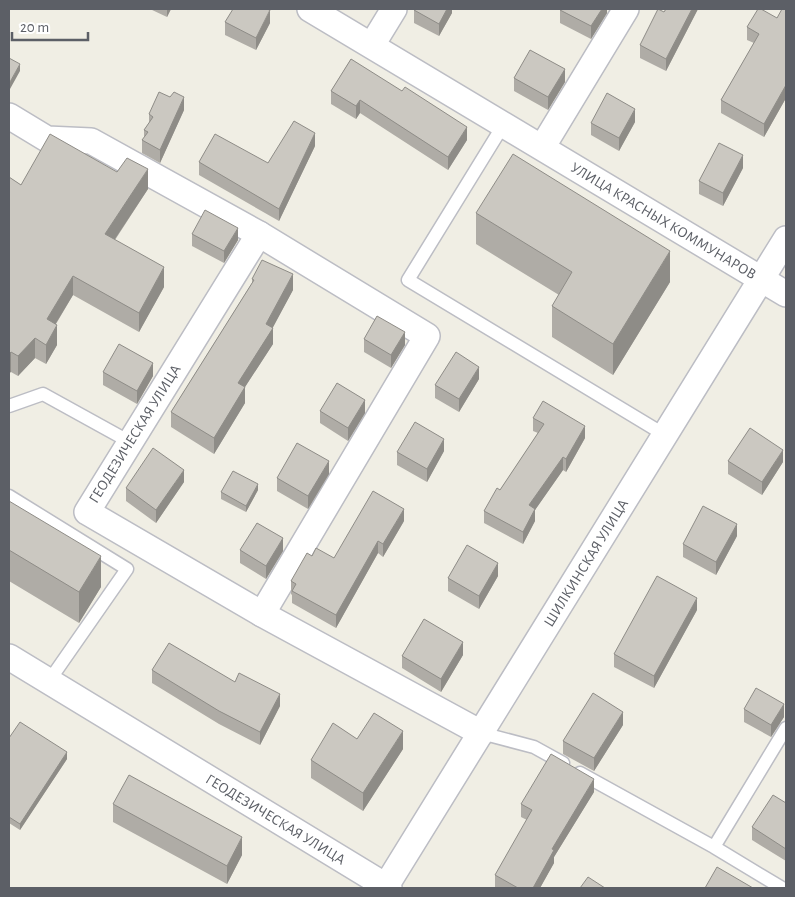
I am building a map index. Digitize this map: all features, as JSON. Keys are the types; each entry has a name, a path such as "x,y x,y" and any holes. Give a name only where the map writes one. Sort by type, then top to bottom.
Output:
{"street":[{"name":"УЛИЦА КРАСНЫХ КОММУНАРОВ","path":"310,9 542,146 786,294"},
{"path":"372,46 394,9"},
{"path":"542,146 626,9"},
{"path":"9,116 47,139 91,141 259,234 426,336 262,614"},
{"name":"ГЕОДЕЗИЧЕСКАЯ УЛИЦА","path":"259,234 87,512 262,614 480,733"},
{"name":"ШИЛКИНСКАЯ УЛИЦА","path":"388,887 480,733 786,239"},
{"name":"ГЕОДЕЗИЧЕСКАЯ УЛИЦА","path":"9,657 388,887"}],"lane":[{"path":"504,124 408,280 665,435"},
{"path":"9,406 43,394 130,442"},
{"path":"9,496 127,569 49,681"},
{"path":"714,847 786,728"},
{"path":"480,733 534,747 714,847 782,888"}],"building":[{"path":"233,9 270,10 256,38 225,22"},
{"path":"415,9 447,9 439,24"},
{"path":"561,9 602,9 591,26"},
{"path":"658,9 664,12 666,9 692,9 666,59 640,45"},
{"path":"758,9 777,18 782,9 786,9 786,85 764,124 721,100 759,34 747,27"},
{"path":"530,50 565,69 548,97 514,78"},
{"path":"9,58 20,64 10,82 9,82"},
{"path":"351,59 402,91 405,87 467,127 448,157 360,100 356,106 331,91"},
{"path":"159,92 170,97 174,92 184,97 160,150 142,140 148,132 144,130 153,117 149,114"},
{"path":"607,93 635,109 619,138 591,123"},
{"path":"294,121 315,133 279,209 199,162 215,134 268,163"},
{"path":"50,134 117,172 127,158 148,169 105,234 164,267 139,313 73,276 47,319 57,325 46,345 35,338 18,356 11,352 9,354 9,177 21,185"},
{"path":"719,143 743,155 723,193 699,181"},
{"path":"513,154 670,251 613,344 552,306 572,272 476,213"},
{"path":"205,210 238,228 224,251 192,234"},
{"path":"262,260 293,274 266,324 273,328 238,383 245,387 214,438 171,412 254,280 252,279"},
{"path":"377,316 405,332 391,355 364,339"},
{"path":"119,344 153,363 137,391 103,372"},
{"path":"456,352 479,367 459,399 435,385"},
{"path":"337,383 365,400 348,428 320,411"},
{"path":"543,401 585,426 566,459 563,457 529,505 535,509 523,532 484,511 497,488 500,490 544,424 533,418"},
{"path":"415,422 444,439 427,469 397,452"},
{"path":"750,428 783,450 762,482 728,461"},
{"path":"297,443 329,461 308,496 277,478"},
{"path":"153,448 184,470 156,510 126,488"},
{"path":"233,471 258,484 246,506 221,492"},
{"path":"373,491 404,509 383,544 378,541 336,615 292,591 296,584 291,581 307,553 312,556 316,548 334,558"},
{"path":"9,501 101,556 79,592 9,550"},
{"path":"703,506 737,524 716,562 683,544"},
{"path":"257,523 283,538 266,566 240,550"},
{"path":"467,545 498,563 479,596 448,578"},
{"path":"657,576 697,598 654,676 614,654"},
{"path":"424,619 463,642 441,679 402,656"},
{"path":"169,643 235,682 239,673 280,694 260,732 219,711 152,670"},
{"path":"756,688 784,704 771,725 744,709"},
{"path":"593,693 623,712 594,758 563,741"},
{"path":"374,713 403,731 363,793 311,760 333,723 357,739"},
{"path":"20,722 67,752 20,824 9,817 9,738"},
{"path":"551,754 594,779 552,849 554,850 533,888 518,888 495,875 532,810 521,804"},
{"path":"129,775 242,837 227,866 113,804"},
{"path":"773,795 786,803 786,849 752,827"},
{"path":"717,867 753,888 705,888"},
{"path":"588,877 605,888 580,888"}]}
